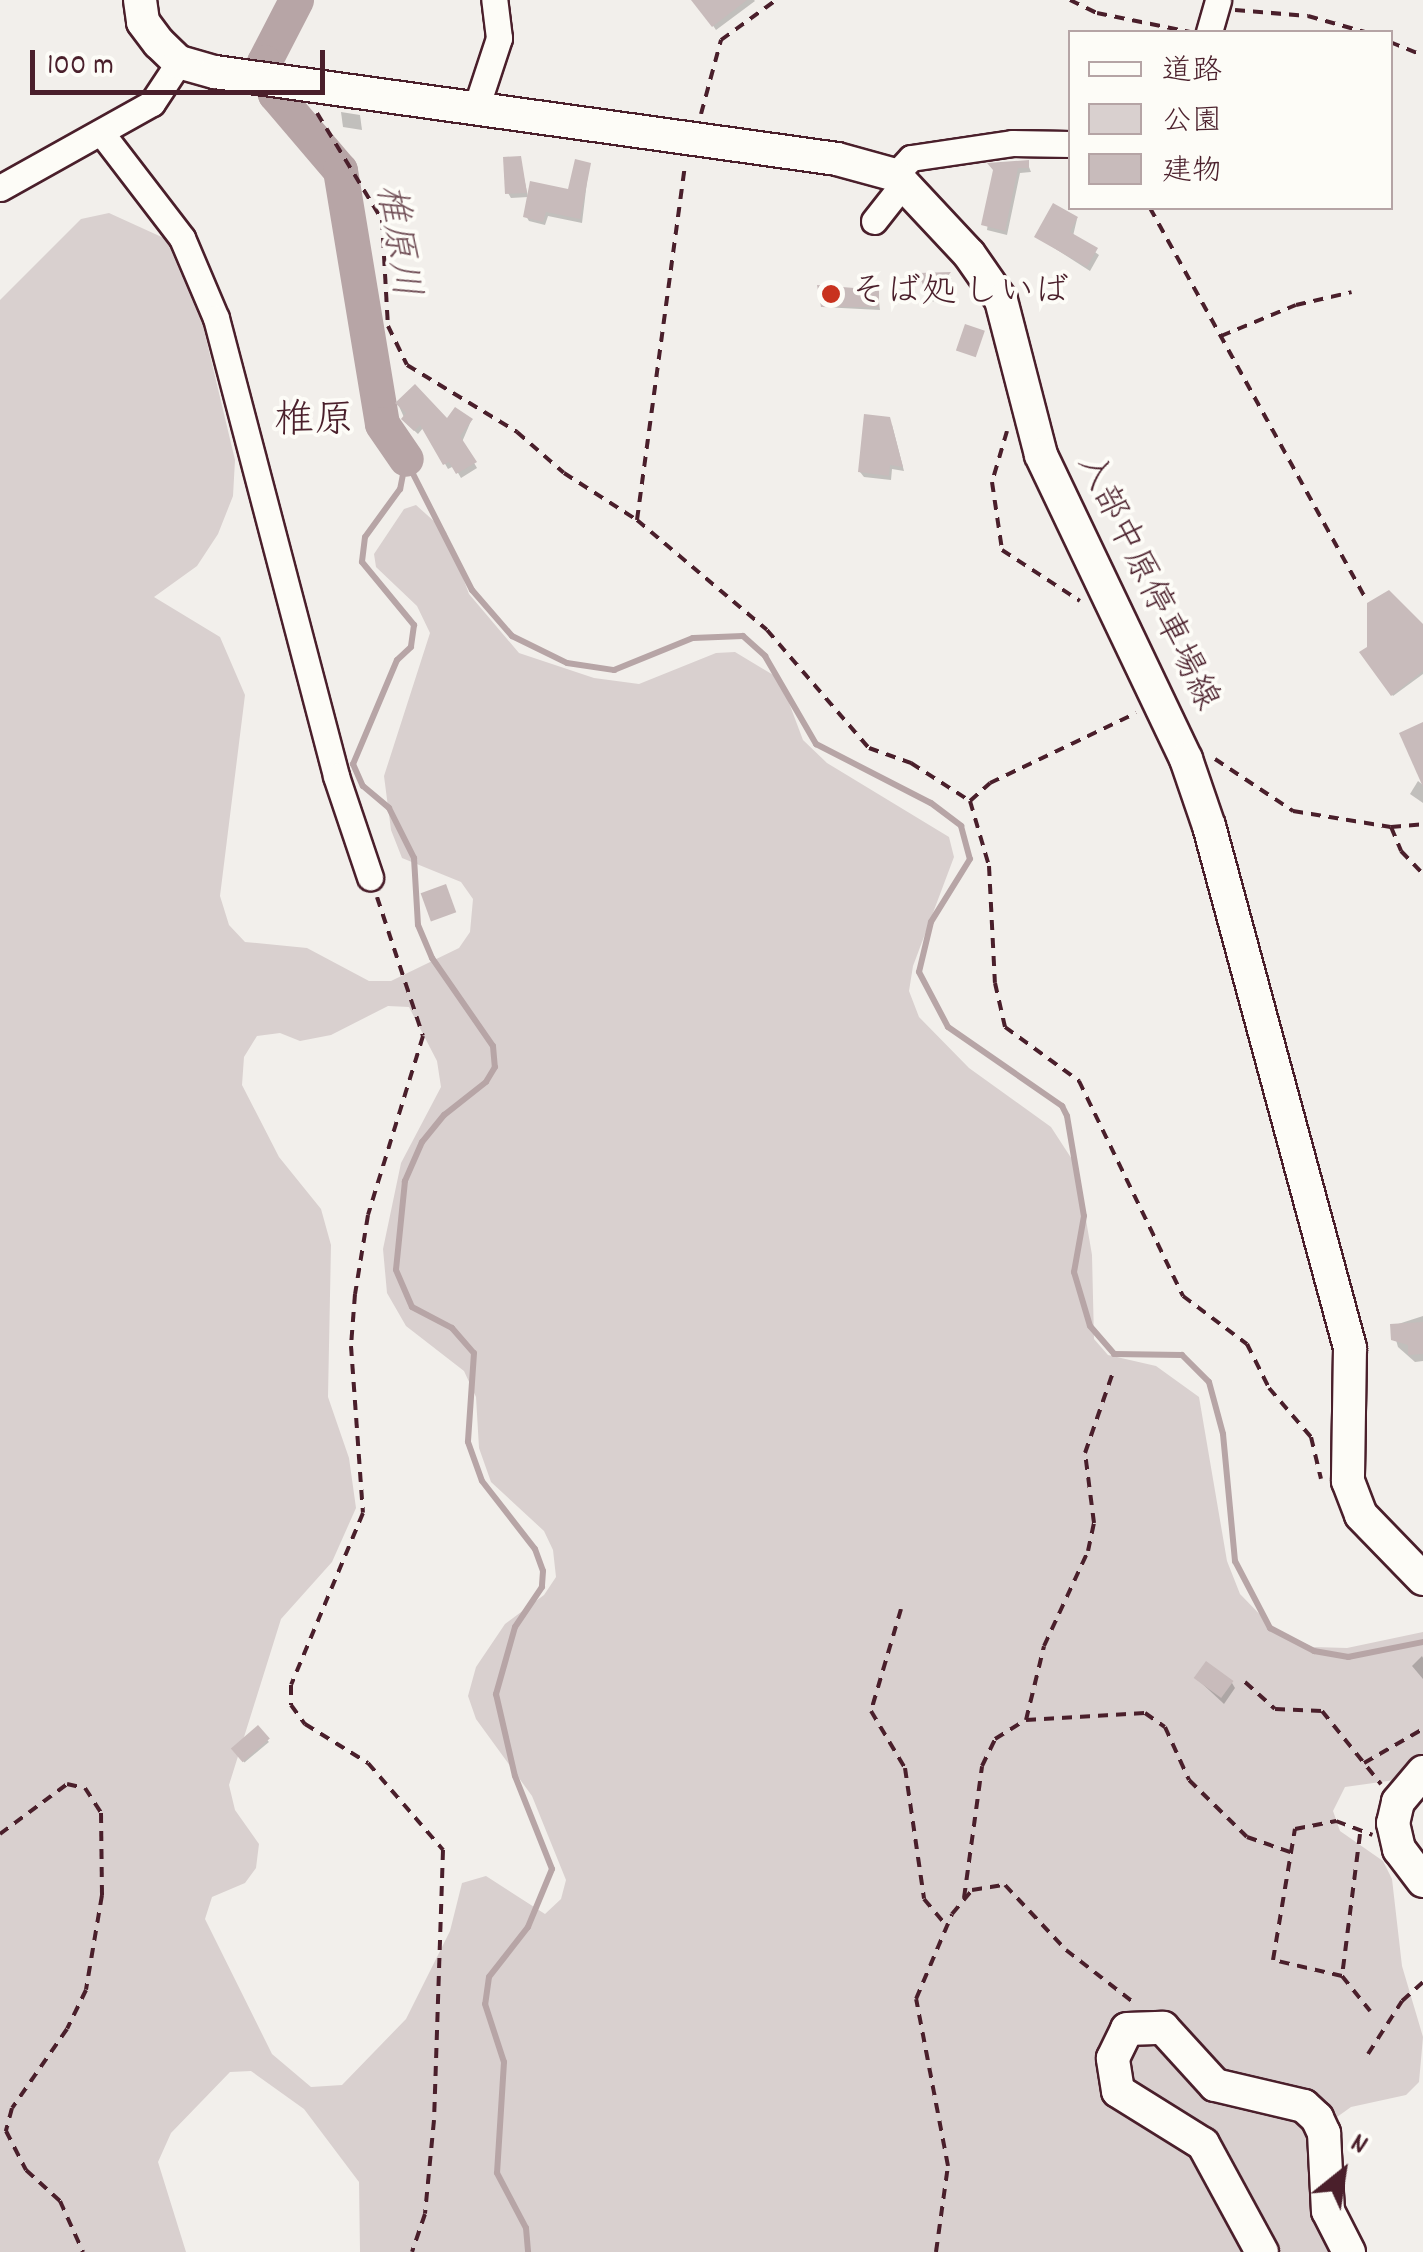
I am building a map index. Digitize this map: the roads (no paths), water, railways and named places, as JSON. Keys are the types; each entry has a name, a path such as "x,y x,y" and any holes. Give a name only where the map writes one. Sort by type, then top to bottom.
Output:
{"main road":[{"path":"140,0 143,22 179,62 239,76 475,112 837,158 900,179"},
{"name":"入部中原停車場線","path":"900,179 1002,300 1041,455 1186,759 1253,976 1342,1312 1350,1348 1353,1495 1379,1538 1423,1580"},
{"path":"1423,1772 1400,1799 1396,1837 1423,1881"},
{"path":"1262,2252 1203,2144 1118,2091 1117,2042 1127,2029 1144,2024 1179,2040 1215,2085 1304,2106 1317,2118 1324,2134 1328,2210 1349,2252"}],"street":[{"path":"475,112 499,38 494,0"},
{"path":"0,188 103,134 152,103 179,62"},
{"path":"103,134 182,238 216,318 336,776 370,877"},
{"path":"874,220 912,158 1012,143 1068,144"}],"waterway":[{"name":"椎原川","path":"296,0 264,62 275,94 340,170 382,424 406,459"},
{"path":"406,459 400,489 365,537 362,562 414,625 411,647 397,660 353,764 363,786 389,808 414,858 418,925 432,958 493,1046 495,1067 486,1082 444,1115 422,1142 405,1181 396,1270 412,1307 452,1328 474,1353 468,1442 482,1481 535,1549 543,1571 542,1587 515,1627 496,1694 515,1776 552,1869 528,1927 489,1977 485,2004 504,2062 497,2173 526,2228 528,2252"},
{"path":"406,460 472,590 512,636 567,663 614,670 693,638 743,636 765,656 816,744 931,803 961,826 970,859 931,922 919,972 948,1027 1062,1106 1067,1116 1084,1216 1074,1272 1090,1326 1114,1354 1182,1355 1209,1382 1223,1434 1235,1561 1270,1628 1314,1651 1348,1657 1423,1642"}],"place":[{"name":"そば処 しいば","path":"831,294"}],"district":[{"name":"椎原","path":"314,424"}]}
